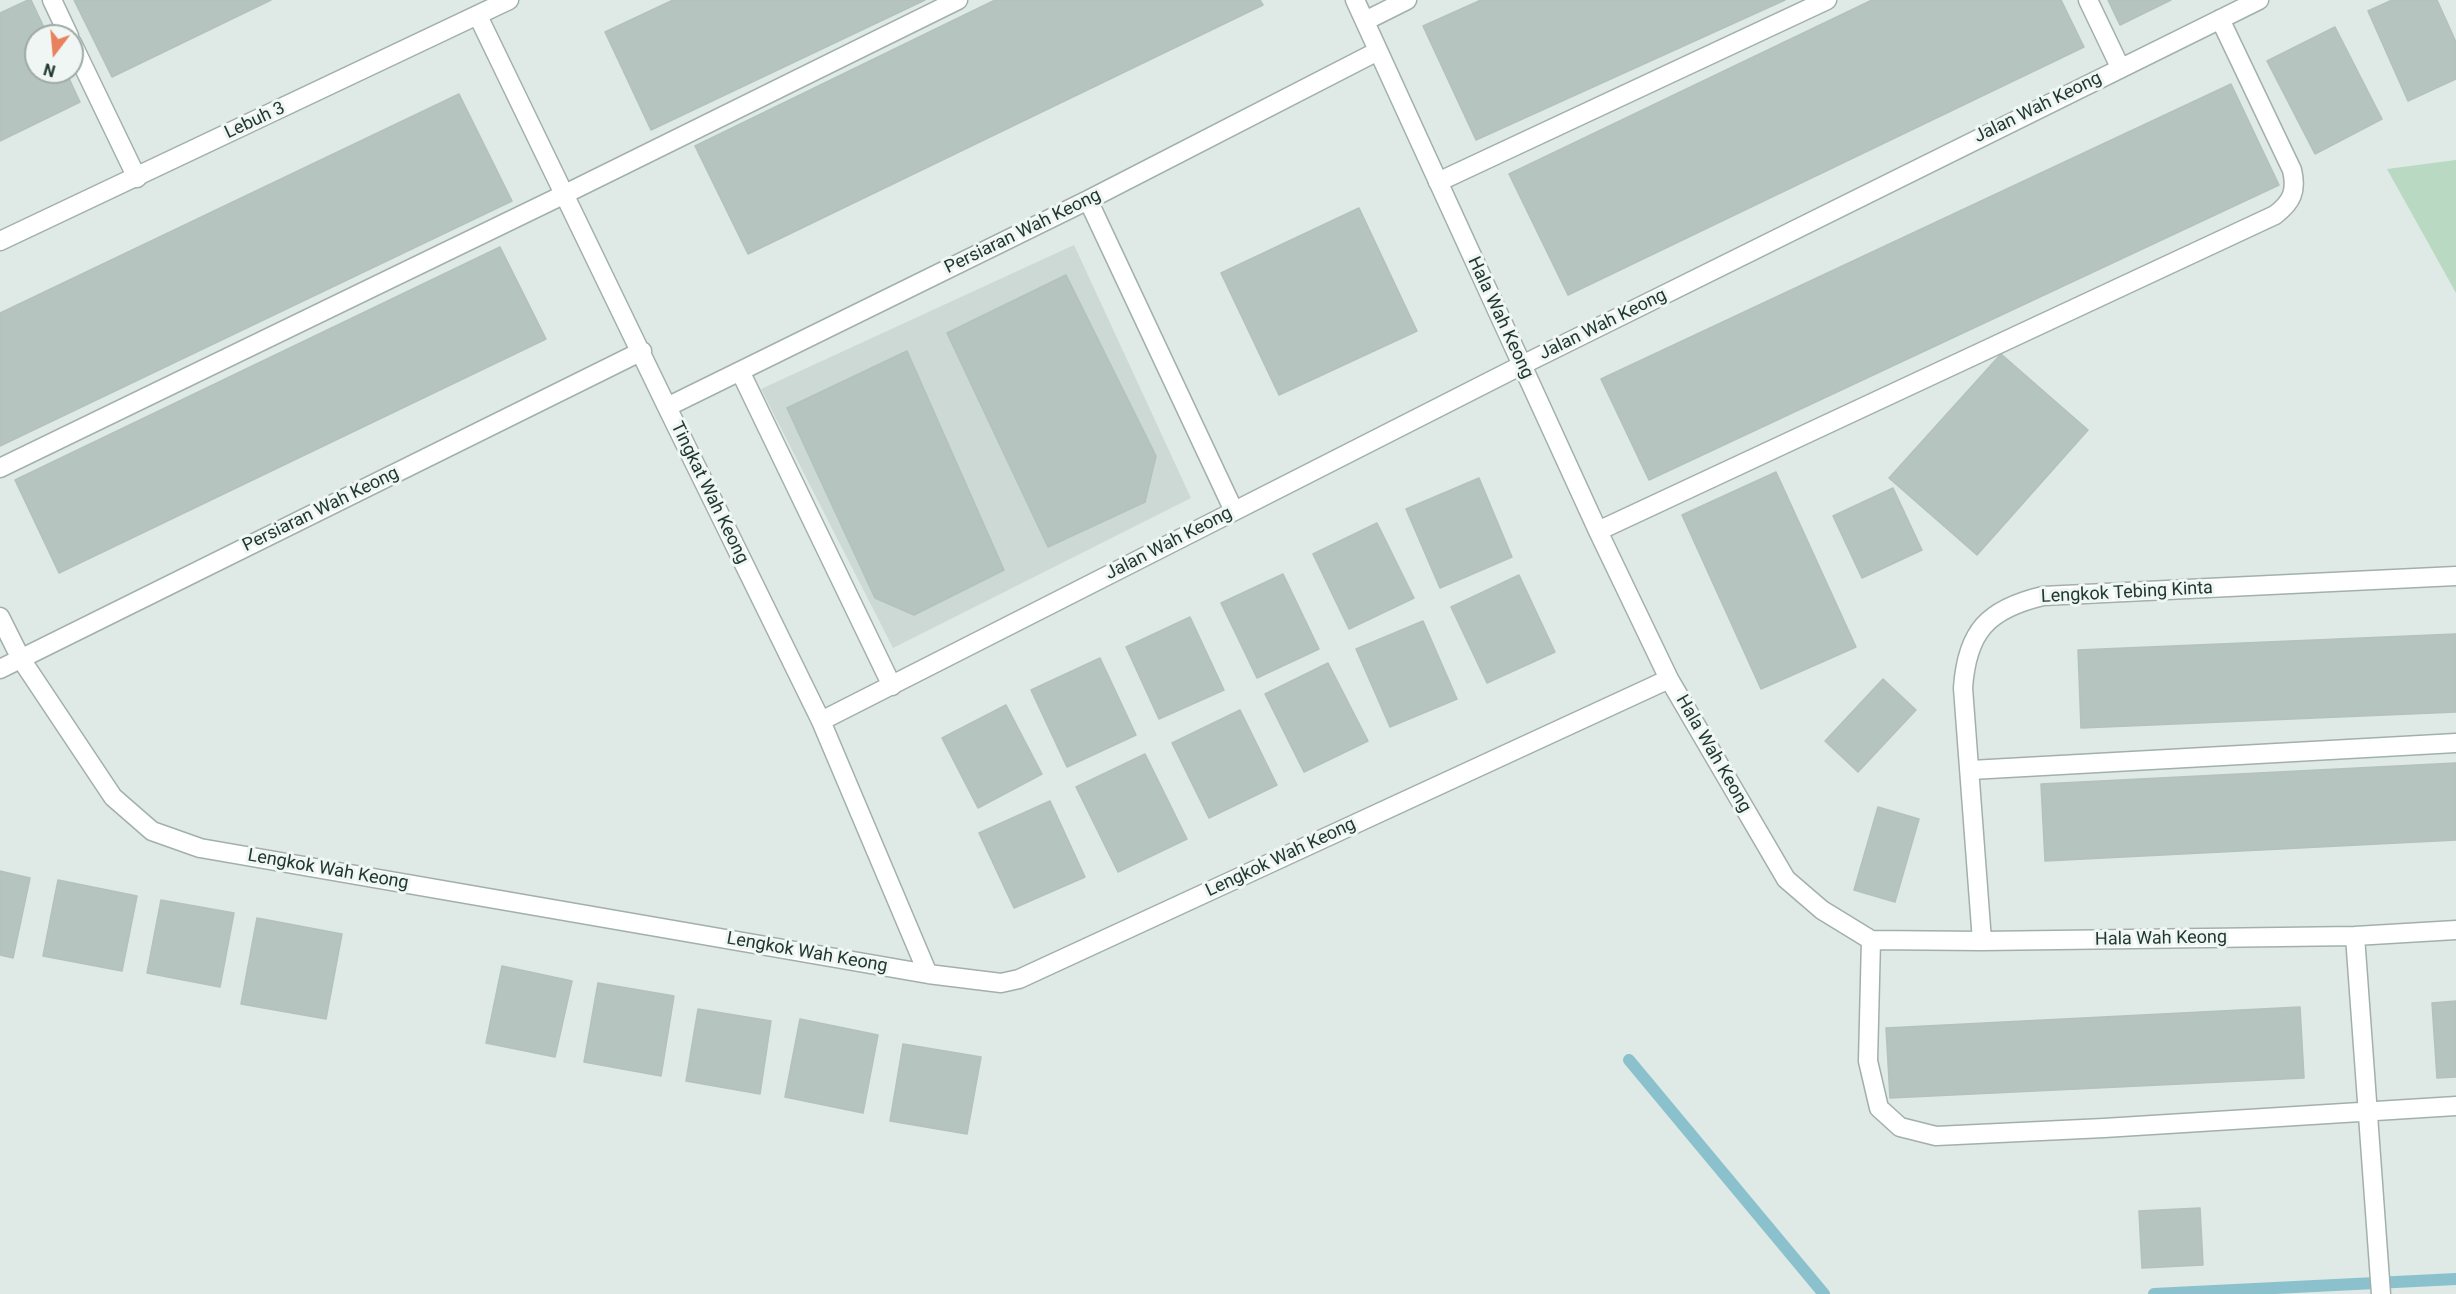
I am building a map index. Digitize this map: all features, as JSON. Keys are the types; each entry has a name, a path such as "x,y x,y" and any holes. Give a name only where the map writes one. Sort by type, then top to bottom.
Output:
{"street":[{"path":"52,0 63,24"},
{"name":"Lebuh 3","path":"0,241 509,0"},
{"path":"0,468 565,194 958,0"},
{"name":"Hala Wah Keong","path":"1355,0 1598,531 1669,679 1786,879 1822,910 1871,940 1982,941 2355,936 2456,930"},
{"path":"1365,21 1407,0"},
{"path":"1438,182 1827,0"},
{"path":"2088,0 2120,67"},
{"name":"Jalan Wah Keong","path":"821,721 1522,365 2259,0"},
{"name":"Tingkat Wah Keong","path":"478,16 821,721 928,974"},
{"path":"1598,531 2264,220 2286,207 2293,196 2295,183 2292,170 2220,19"},
{"name":"Persiaran Wah Keong","path":"667,407 1088,200 1378,51"},
{"path":"84,68 137,178"},
{"path":"1088,200 1234,511"},
{"name":"Persiaran Wah Keong","path":"0,669 642,351"},
{"path":"740,371 892,686"},
{"name":"Lengkok Tebing Kinta","path":"1982,941 1971,770 1963,688 1965,661 1976,636 1993,616 2017,602 2043,596 2456,576"},
{"name":"Lengkok Wah Keong","path":"0,617 21,659 113,797 152,831 200,848 928,974 1001,983 1018,980 1669,679"},
{"path":"1971,770 2456,743"},
{"path":"2355,936 2381,1294"},
{"path":"1871,940 1868,1061 1879,1108 1900,1127 1936,1136 2456,1106"}],"shaded area":[{"path":"1074,245 1191,498 893,648 761,389"}],"green space":[{"path":"2456,160 2456,293 2387,169"}],"building":[{"path":"31,0 42,24 24,24 24,84 72,84 80,102 0,141 0,13"},
{"path":"74,0 271,0 112,77"},
{"path":"673,0 925,0 651,130 605,32"},
{"path":"995,0 1260,0 1263,5 748,254 695,146"},
{"path":"1481,0 1785,0 1476,140 1423,26"},
{"path":"1872,0 2061,0 2084,47 1568,295 1509,174"},
{"path":"2108,0 2171,0 2120,25"},
{"path":"2392,0 2437,0 2456,42 2456,79 2408,101 2368,11"},
{"path":"2335,27 2382,119 2315,154 2267,61"},
{"path":"2231,84 2279,185 1649,480 1601,379"},
{"path":"459,94 512,201 0,446 0,313"},
{"path":"1359,208 1417,331 1279,395 1221,273"},
{"path":"500,247 546,339 59,573 15,480"},
{"path":"1066,275 1156,456 1145,502 1048,547 947,333"},
{"path":"907,351 1004,570 914,615 875,598 787,408"},
{"path":"2001,354 2088,430 1977,555 1889,478"},
{"path":"1776,472 1856,647 1761,689 1682,515"},
{"path":"1479,478 1512,557 1440,588 1406,509"},
{"path":"1893,488 1922,550 1862,578 1833,516"},
{"path":"1377,523 1414,598 1349,629 1313,554"},
{"path":"1283,574 1319,649 1257,678 1221,603"},
{"path":"1519,575 1555,652 1487,683 1451,607"},
{"path":"1190,617 1224,690 1159,719 1126,647"},
{"path":"1423,621 1457,699 1390,727 1356,649"},
{"path":"2456,634 2456,712 2081,728 2078,650"},
{"path":"1100,658 1136,735 1067,767 1031,690"},
{"path":"1328,663 1368,741 1304,772 1265,694"},
{"path":"1883,679 1916,710 1858,772 1825,741"},
{"path":"1006,705 1042,774 978,808 942,738"},
{"path":"1240,710 1277,785 1209,818 1172,743"},
{"path":"1145,754 1187,839 1118,872 1076,787"},
{"path":"2456,763 2456,840 2045,861 2041,784"},
{"path":"1050,801 1085,877 1014,908 979,833"},
{"path":"1878,807 1919,819 1895,902 1854,890"},
{"path":"0,871 30,878 13,958 0,955"},
{"path":"58,880 137,896 122,971 43,956"},
{"path":"161,900 234,913 220,987 147,973"},
{"path":"257,918 342,934 326,1019 241,1004"},
{"path":"502,966 572,981 555,1057 486,1043"},
{"path":"598,983 674,996 661,1076 584,1062"},
{"path":"2456,1001 2456,1077 2437,1078 2432,1003"},
{"path":"2300,1007 2304,1078 1890,1098 1886,1028"},
{"path":"698,1009 771,1021 760,1094 686,1081"},
{"path":"800,1019 878,1035 863,1113 785,1097"},
{"path":"903,1044 981,1057 967,1134 890,1121"},
{"path":"2200,1208 2203,1265 2142,1268 2139,1211"}],"waterway":[{"path":"1629,1060 1824,1294"},
{"path":"2154,1294 2456,1279"}]}
